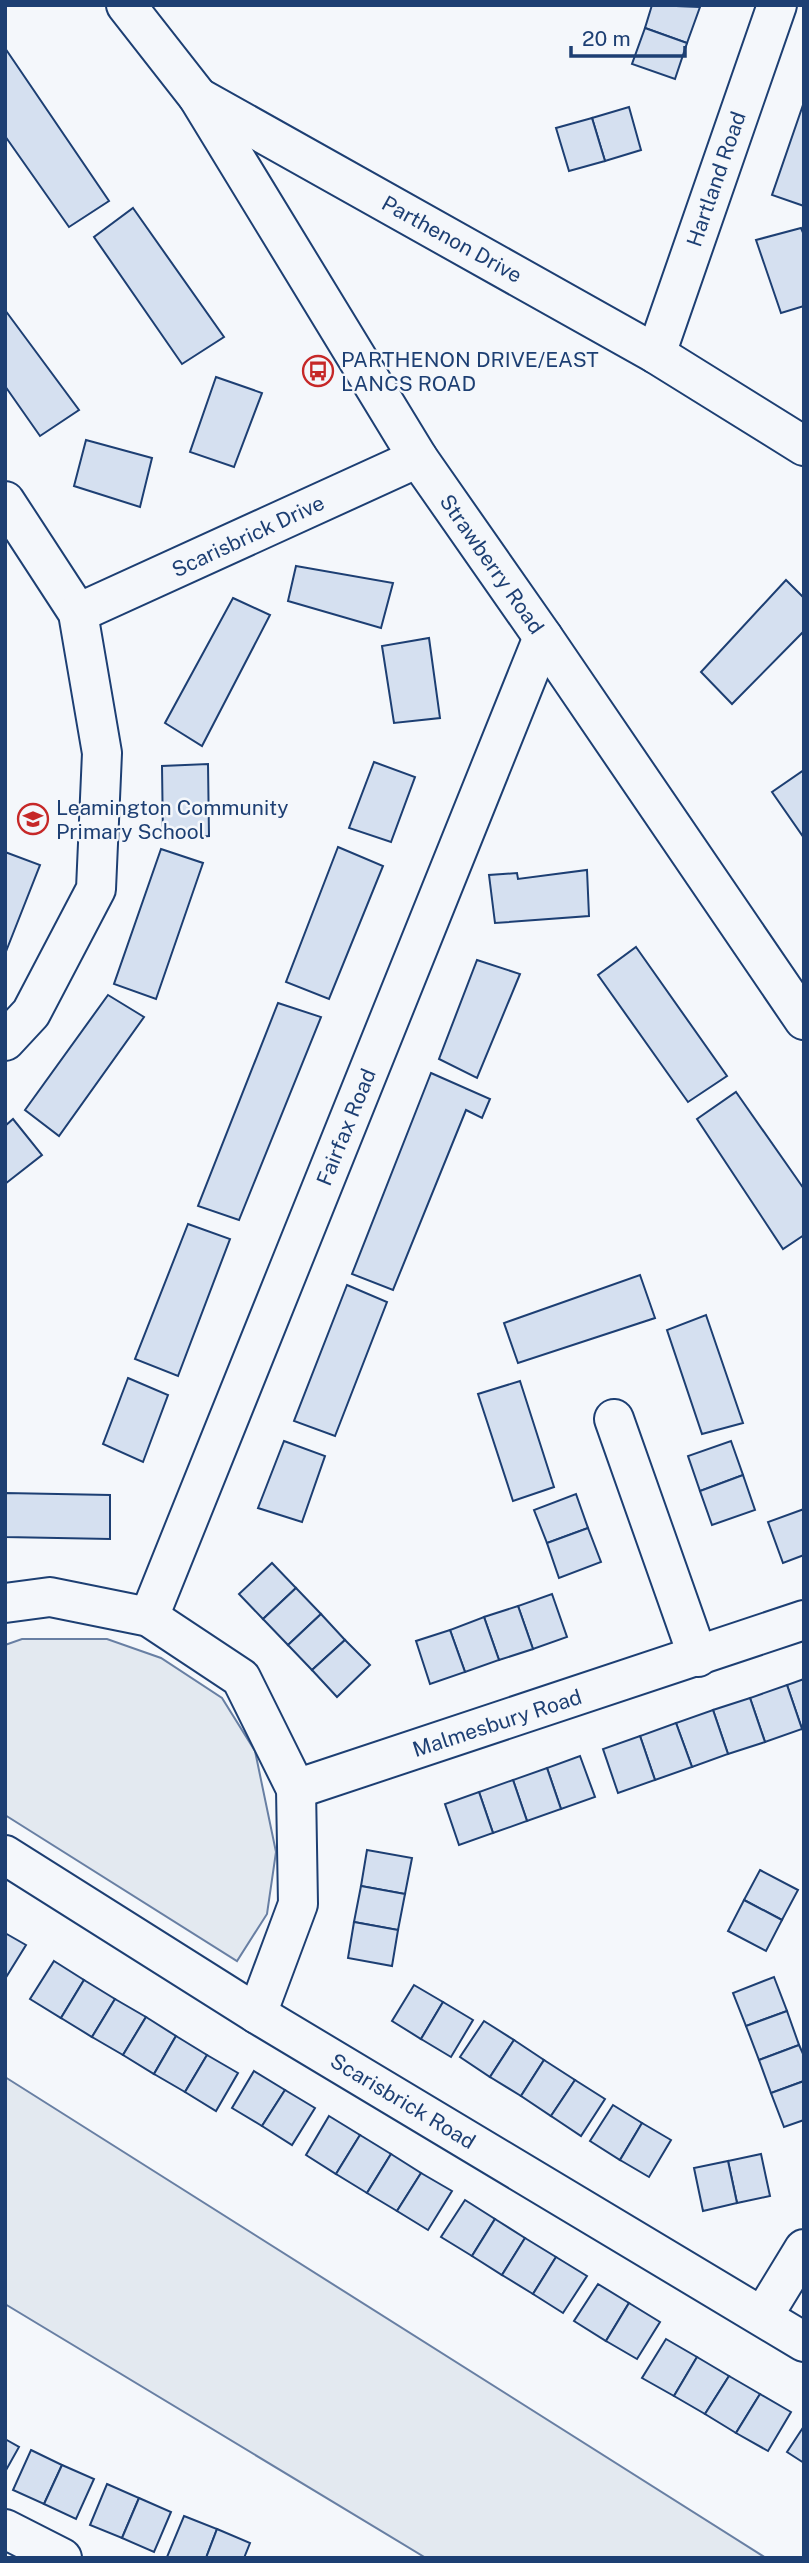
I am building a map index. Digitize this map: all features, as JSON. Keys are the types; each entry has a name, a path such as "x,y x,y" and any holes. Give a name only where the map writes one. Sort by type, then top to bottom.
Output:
{"street":[{"name":"Parthenon Drive","path":"125,5 198,97 656,354 804,446"},
{"name":"Hartland Road","path":"656,354 777,5"},
{"name":"Strawberry Road","path":"198,97 418,458 804,1020"},
{"name":"Scarisbrick Drive","path":"78,613 418,458"},
{"path":"5,501 78,613 102,753 96,889 32,1013 5,1041"},
{"name":"Fairfax Road","path":"149,1617 543,637"},
{"path":"614,1419 698,1657"},
{"path":"5,1603 50,1597 149,1617 241,1678 296,1789 298,1904 257,2014"},
{"name":"Malmesbury Road","path":"296,1789 804,1620"},
{"name":"Scarisbrick Road","path":"5,1856 257,2014 804,2342"},
{"path":"763,2316 804,2249"},
{"path":"5,2529 62,2558"}],"shaded area":[{"path":"22,1639 107,1639 161,1658 222,1698 255,1751 276,1852 267,1914 237,1961 5,1815 5,1645"},
{"path":"5,2077 766,2558 426,2558 5,2304"}],"building":[{"path":"652,5 700,7 687,43 645,28"},
{"path":"645,28 687,43 675,79 632,64"},
{"path":"5,48 109,201 69,227 5,136"},
{"path":"804,102 804,206 772,195"},
{"path":"629,107 641,150 605,161 592,118"},
{"path":"592,118 605,161 569,171 556,128"},
{"path":"133,208 224,337 182,364 94,237"},
{"path":"801,228 804,235 804,306 781,313 756,240"},
{"path":"5,310 79,410 40,436 5,386"},
{"path":"216,377 262,393 234,467 190,452"},
{"path":"86,440 152,458 140,507 74,486"},
{"path":"296,566 393,583 381,628 288,601"},
{"path":"786,580 804,598 804,631 732,704 701,672"},
{"path":"233,598 270,615 202,746 165,723"},
{"path":"429,638 440,718 394,723 382,646"},
{"path":"374,762 415,777 391,842 349,828"},
{"path":"208,764 209,836 163,839 162,766"},
{"path":"804,770 804,838 772,792"},
{"path":"338,847 383,866 329,999 286,982"},
{"path":"161,849 203,863 156,999 114,984"},
{"path":"5,852 40,865 5,954"},
{"path":"587,870 589,916 495,923 489,875 517,873 518,879"},
{"path":"636,947 727,1076 688,1102 598,975"},
{"path":"477,960 520,974 477,1078 439,1059"},
{"path":"108,995 144,1017 59,1136 25,1110"},
{"path":"278,1003 321,1017 239,1220 198,1206"},
{"path":"431,1073 490,1099 482,1118 466,1110 393,1290 352,1274"},
{"path":"736,1092 804,1189 804,1235 783,1249 697,1119"},
{"path":"13,1119 42,1155 5,1184 5,1126"},
{"path":"188,1224 230,1239 178,1376 135,1359"},
{"path":"640,1275 655,1318 518,1363 504,1323"},
{"path":"347,1285 387,1302 335,1436 294,1421"},
{"path":"706,1315 743,1423 702,1434 667,1330"},
{"path":"128,1378 168,1395 143,1462 103,1444"},
{"path":"520,1381 554,1487 513,1501 478,1394"},
{"path":"284,1441 325,1456 302,1522 258,1508"},
{"path":"731,1441 743,1475 700,1491 688,1456"},
{"path":"743,1475 755,1510 712,1525 700,1491"},
{"path":"5,1493 110,1495 110,1539 5,1537"},
{"path":"576,1494 588,1528 547,1543 534,1510"},
{"path":"804,1509 804,1555 783,1563 768,1522"},
{"path":"588,1528 601,1562 559,1578 547,1543"},
{"path":"272,1563 296,1588 263,1619 239,1594"},
{"path":"296,1588 321,1614 288,1645 263,1619"},
{"path":"552,1594 567,1637 533,1649 518,1606"},
{"path":"518,1606 533,1649 499,1660 484,1617"},
{"path":"321,1614 345,1640 312,1670 288,1645"},
{"path":"484,1617 499,1660 465,1672 450,1630"},
{"path":"450,1630 465,1672 430,1684 416,1641"},
{"path":"345,1640 370,1665 337,1697 312,1670"},
{"path":"804,1679 804,1728 802,1729 787,1685"},
{"path":"787,1685 802,1729 765,1742 750,1698"},
{"path":"750,1698 765,1742 728,1754 713,1710"},
{"path":"713,1710 728,1754 692,1767 676,1723"},
{"path":"676,1723 692,1767 655,1780 640,1736"},
{"path":"640,1736 655,1780 618,1793 603,1749"},
{"path":"580,1756 595,1797 561,1809 547,1768"},
{"path":"547,1768 561,1809 527,1821 513,1780"},
{"path":"513,1780 527,1821 493,1833 479,1792"},
{"path":"479,1792 493,1833 459,1845 445,1804"},
{"path":"367,1850 412,1858 405,1894 361,1886"},
{"path":"760,1870 798,1890 782,1920 744,1900"},
{"path":"361,1886 405,1894 398,1930 354,1922"},
{"path":"744,1900 782,1920 766,1951 728,1931"},
{"path":"354,1922 398,1930 392,1966 348,1958"},
{"path":"5,1933 26,1945 5,1979"},
{"path":"54,1961 84,1980 61,2018 30,1999"},
{"path":"774,1977 787,2011 746,2026 733,1993"},
{"path":"84,1980 115,1999 92,2037 61,2018"},
{"path":"414,1985 443,2002 421,2039 392,2021"},
{"path":"115,1999 146,2017 123,2055 92,2037"},
{"path":"443,2002 473,2020 451,2057 421,2039"},
{"path":"787,2011 799,2045 759,2060 746,2026"},
{"path":"146,2017 176,2036 154,2074 123,2055"},
{"path":"484,2021 514,2040 490,2077 460,2057"},
{"path":"176,2036 207,2055 185,2092 154,2074"},
{"path":"514,2040 544,2060 521,2096 490,2077"},
{"path":"799,2045 804,2056 804,2081 771,2093 759,2060"},
{"path":"207,2055 238,2073 216,2111 185,2092"},
{"path":"544,2060 575,2080 551,2116 521,2096"},
{"path":"254,2071 285,2090 262,2126 232,2108"},
{"path":"575,2080 605,2099 581,2136 551,2116"},
{"path":"804,2081 804,2120 784,2127 771,2093"},
{"path":"285,2090 315,2108 292,2145 262,2126"},
{"path":"613,2105 642,2123 620,2160 590,2141"},
{"path":"329,2116 360,2135 336,2174 306,2155"},
{"path":"642,2123 671,2140 649,2177 620,2160"},
{"path":"360,2135 391,2154 367,2193 336,2174"},
{"path":"391,2154 421,2173 397,2211 367,2193"},
{"path":"761,2154 770,2196 737,2203 728,2161"},
{"path":"728,2161 737,2203 703,2211 694,2168"},
{"path":"421,2173 452,2191 428,2230 397,2211"},
{"path":"465,2200 495,2219 472,2256 441,2237"},
{"path":"495,2219 525,2238 502,2275 472,2256"},
{"path":"525,2238 556,2257 533,2294 502,2275"},
{"path":"556,2257 587,2276 563,2313 533,2294"},
{"path":"598,2284 629,2303 606,2341 574,2321"},
{"path":"629,2303 660,2322 637,2359 606,2341"},
{"path":"666,2339 697,2357 674,2396 642,2378"},
{"path":"697,2357 729,2376 705,2414 674,2396"},
{"path":"729,2376 760,2394 736,2433 705,2414"},
{"path":"760,2394 791,2412 768,2451 736,2433"},
{"path":"804,2426 804,2463 787,2452"},
{"path":"5,2439 19,2447 5,2472"},
{"path":"31,2450 62,2465 44,2504 13,2490"},
{"path":"62,2465 94,2479 76,2519 44,2504"},
{"path":"107,2484 139,2498 122,2538 90,2525"},
{"path":"139,2498 171,2512 154,2552 122,2538"},
{"path":"184,2516 217,2529 206,2558 167,2557"},
{"path":"217,2529 250,2543 244,2558 206,2558"}],"place":[{"name":"PARTHENON DRIVE/EAST LANCS ROAD","path":"318,371"},
{"name":"Leamington Community Primary School","path":"33,819"}]}
